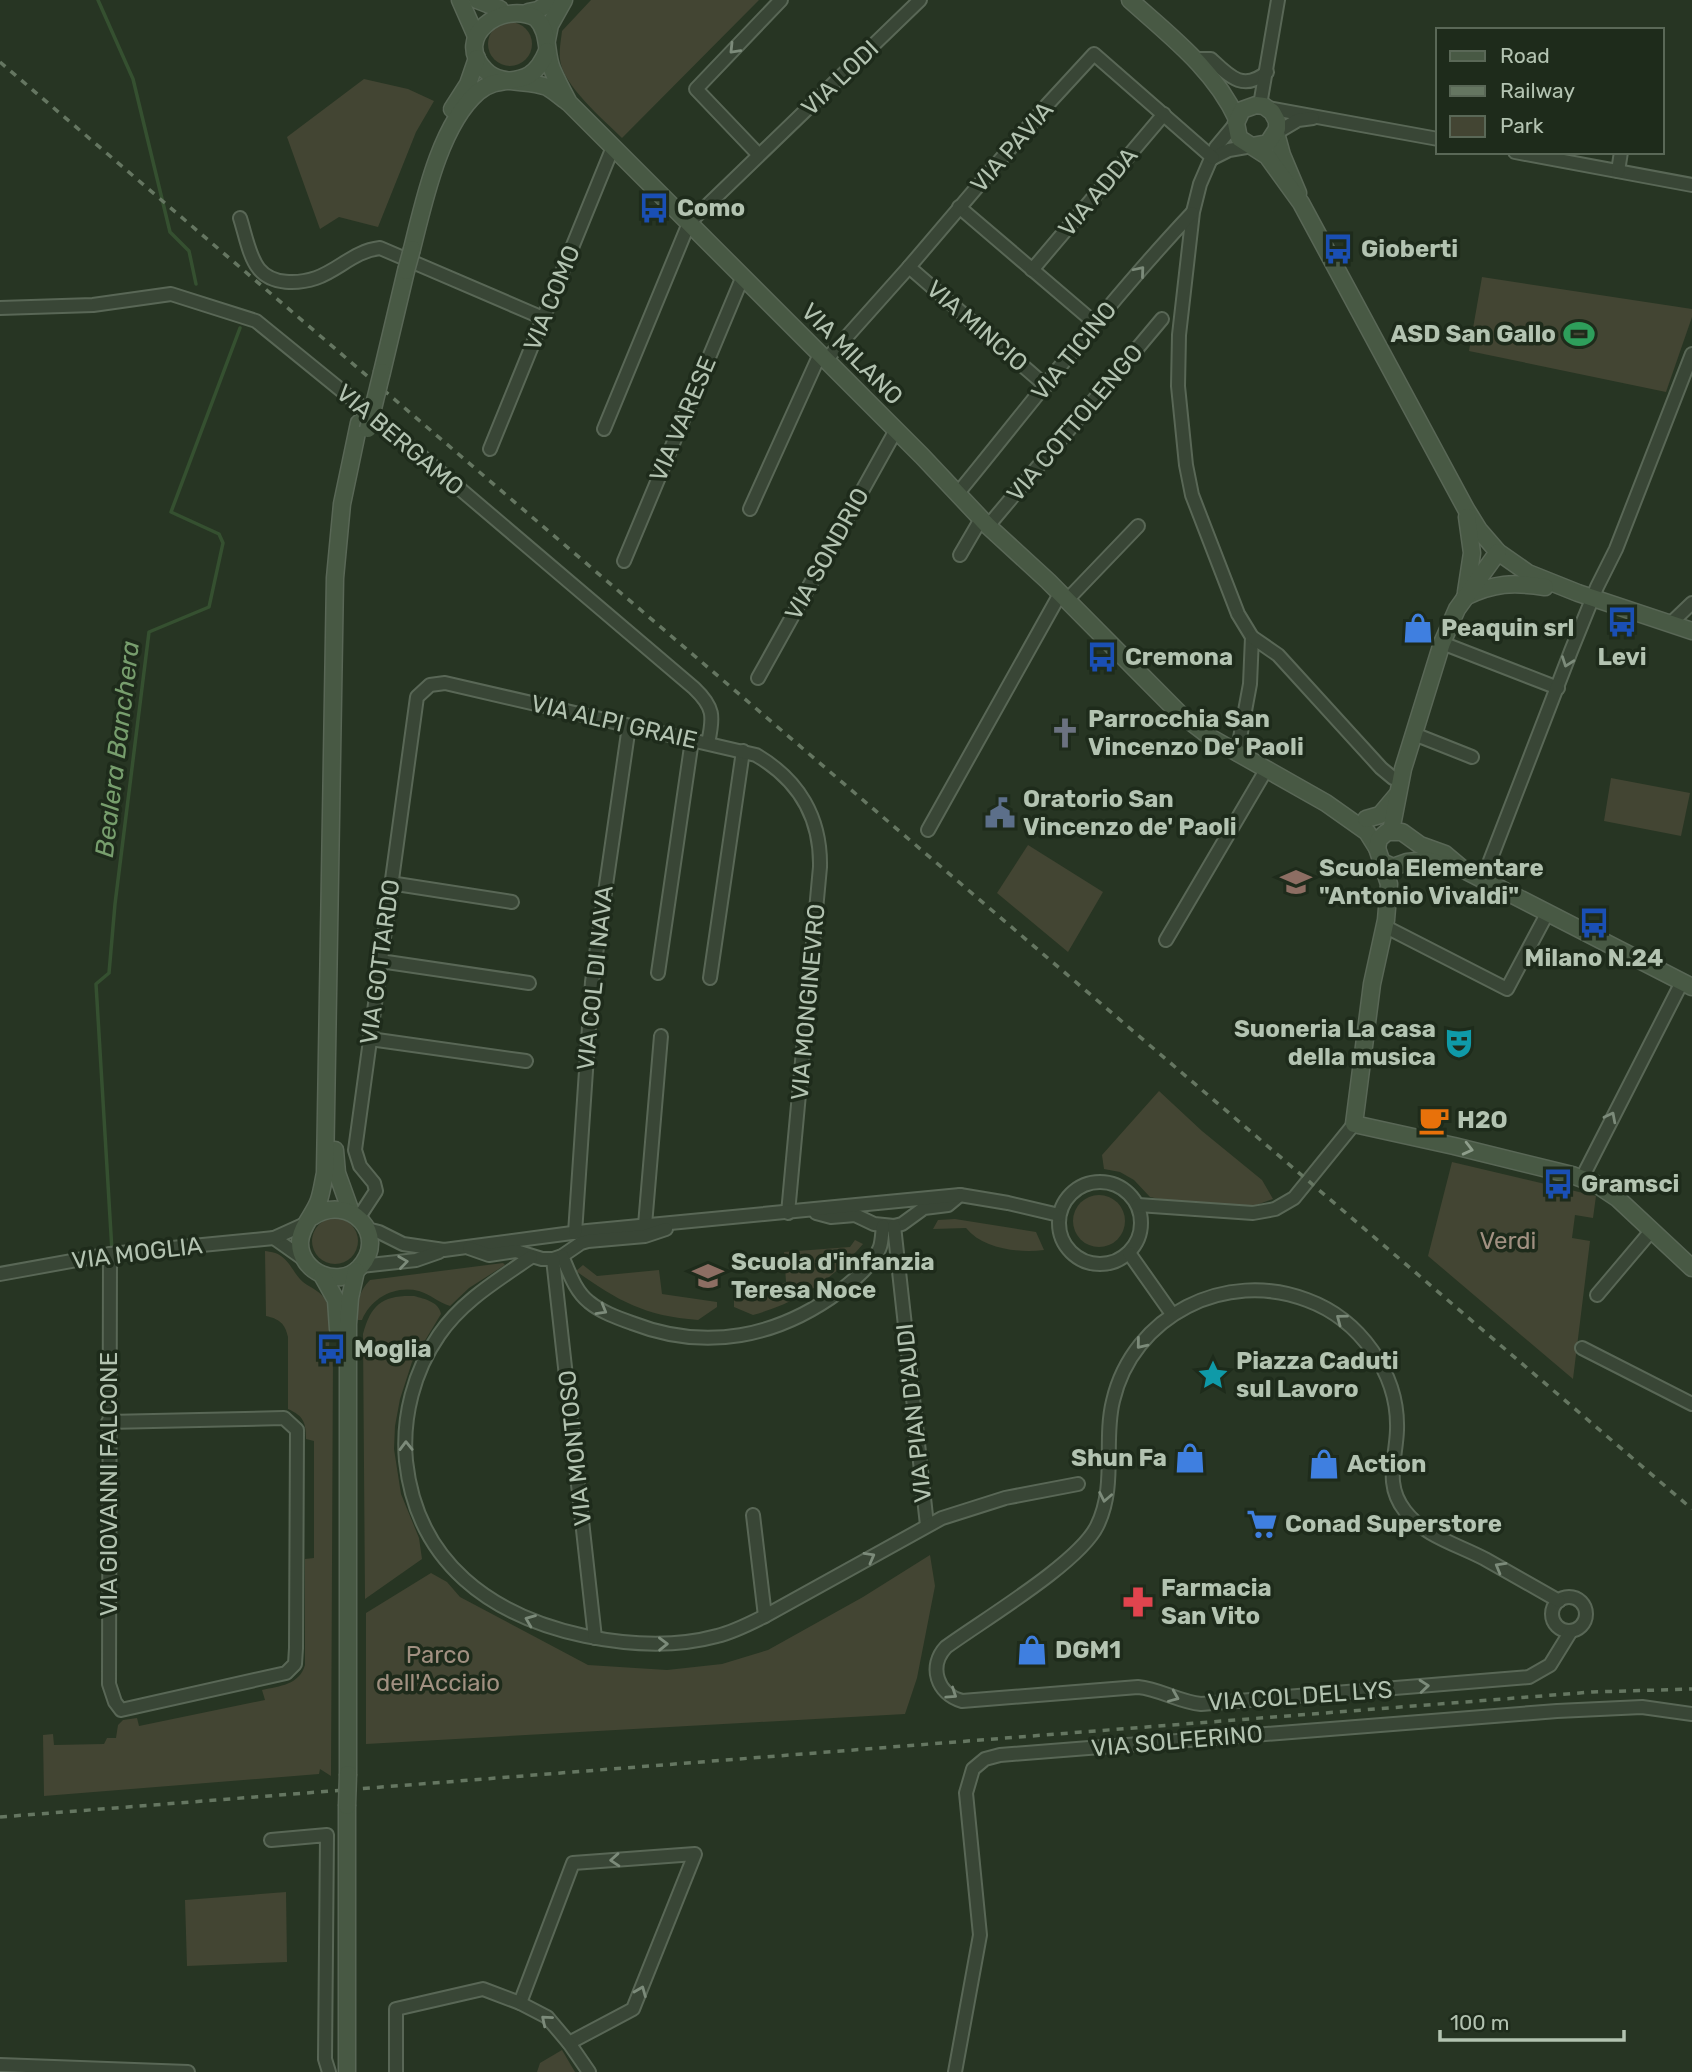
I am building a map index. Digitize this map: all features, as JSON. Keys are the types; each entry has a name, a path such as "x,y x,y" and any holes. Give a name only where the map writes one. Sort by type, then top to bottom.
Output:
{"main road":[{"path":"460,0 475,34"},
{"path":"477,0 500,9"},
{"path":"358,1269 334,1278 315,1272 305,1260 300,1242 320,1197 325,1173 336,565 342,504 402,270 425,161 444,122 468,84 477,58 475,34 485,18 500,9 528,12 538,10 554,0"},
{"path":"407,247 441,151 456,122 471,100 483,89 529,76 541,65 551,25 564,0"},
{"path":"1130,0 1209,73 1236,121 1239,138 1267,156 1301,203 1466,509 1479,530 1498,552 1528,573 1585,596 1692,631"},
{"name":"VIA MILANO","path":"528,12 544,29 551,67 569,103"},
{"name":"VIA MILANO","path":"477,58 485,71 499,79 548,88 569,103 896,430 984,522 1196,727 1237,754 1326,803 1364,829 1379,855 1393,867 1427,860 1464,870 1687,985"},
{"path":"1209,73 1218,76 1233,94 1260,106 1276,121 1276,133 1301,203"},
{"path":"1236,121 1242,110 1260,106"},
{"path":"1252,146 1265,145 1276,133"},
{"path":"342,1775 348,1324 350,1298 358,1269 368,1255 370,1242 341,1188 335,1163 346,560 364,426"},
{"path":"1464,597 1472,553 1466,509"},
{"path":"1385,923 1396,903 1405,864 1413,853 1399,834 1401,784 1414,734 1442,643 1464,597 1498,552"},
{"path":"1464,597 1507,583 1585,596"},
{"path":"1366,819 1380,815 1401,784"},
{"name":"VIA MILANO","path":"1326,803 1445,854 1464,870"},
{"path":"1399,834 1379,839 1379,855 1389,884 1354,1124 1582,1178 1607,1191 1692,1269"},
{"path":"309,1220 331,1208 359,1219"},
{"path":"322,1275 338,1309 345,2072 333,2072 342,1806"}],"street":[{"path":"758,154 696,89 781,0"},
{"name":"VIA LODI","path":"690,223 758,154 836,83 920,0"},
{"path":"1279,0 1260,106 1436,139"},
{"name":"VIA PAVIA","path":"750,509 823,357 909,267 1094,54 1213,158"},
{"path":"1196,59 1210,59 1242,82 1260,78 1267,72"},
{"name":"VIA ADDA","path":"1032,270 1164,114"},
{"path":"1276,133 1298,120 1316,118"},
{"path":"1236,121 1216,147 1200,184 1193,212 1179,348 1178,386 1186,465 1192,495 1238,614 1252,637 1278,654 1381,768 1401,784"},
{"path":"1213,158 1229,150 1252,146"},
{"name":"VIA COMO","path":"490,449 613,147"},
{"path":"1525,154 1692,186"},
{"path":"1618,172 1621,154"},
{"path":"959,207 1096,324"},
{"name":"VIA TICINO","path":"958,493 1162,244 1193,212"},
{"path":"240,218 257,268 268,278 281,281 317,277 357,253 380,248 543,318"},
{"path":"604,429 690,223"},
{"name":"VIA MINCIO","path":"909,267 1046,386"},
{"name":"VIA VARESE","path":"624,561 743,276"},
{"name":"VIA BERGAMO","path":"0,308 93,305 171,294 256,321 406,443 694,688 709,703 713,723 708,743"},
{"name":"VIA COTTOLENGO","path":"984,522 1162,319"},
{"path":"1483,879 1558,688 1585,596 1616,549 1692,354"},
{"name":"VIA SONDRIO","path":"758,678 896,430"},
{"path":"960,555 984,522"},
{"path":"928,830 1064,597 1138,526"},
{"path":"1670,624 1692,603"},
{"path":"1237,754 1250,684 1252,637"},
{"path":"1442,643 1558,688"},
{"name":"VIA ALPI GRAIE","path":"417,697 430,685 445,683 743,751 769,763 799,796"},
{"name":"VIA GOTTARDO","path":"359,1219 376,1191 374,1183 360,1166 355,1150 417,697"},
{"name":"VIA COL DI NAVA","path":"575,1233 592,982 629,726"},
{"path":"1414,734 1472,757"},
{"path":"658,972 692,740"},
{"path":"710,978 743,751"},
{"path":"1166,940 1266,770"},
{"name":"VIA MONGINEVRO","path":"788,1213 820,867 819,835 799,796"},
{"path":"390,883 512,902"},
{"path":"1385,923 1507,989 1548,912"},
{"path":"380,961 529,984"},
{"path":"1582,1178 1687,985"},
{"path":"645,1226 661,1036"},
{"path":"370,1038 526,1061"},
{"path":"1138,1205 1253,1213 1275,1209 1294,1198 1354,1124"},
{"path":"1108,1182 1120,1186 1138,1205 1141,1230 1137,1243 1119,1260 1093,1264 1081,1260 1070,1252 1063,1241 1059,1216 1064,1203 1082,1185 1108,1182"},
{"path":"809,1211 831,1217 855,1214 888,1226 902,1224 919,1210 948,1205 960,1195"},
{"path":"358,1269 416,1260 444,1250 575,1233 960,1195 1008,1203 1059,1216"},
{"path":"359,1219 403,1244 444,1250"},
{"name":"VIA MOGLIA","path":"0,1274 110,1254 274,1238 309,1220"},
{"path":"467,1247 489,1255 516,1251 531,1257 557,1258 588,1241 645,1236 686,1222"},
{"path":"557,1258 589,1302 610,1315 643,1328 672,1335 737,1337 768,1331 828,1300 872,1260 888,1226"},
{"name":"VIA PIAN D'AUDI","path":"888,1226 897,1259 926,1525"},
{"path":"1597,1295 1652,1230"},
{"path":"274,1238 305,1260"},
{"path":"1129,1253 1171,1314"},
{"name":"VIA GIOVANNI FALCONE","path":"108,1422 284,1418 297,1430 295,1664 286,1674 121,1710 115,1702 109,1684 108,1422 110,1254"},
{"path":"531,1257 470,1301 446,1325 428,1353 413,1387 405,1429 407,1473 413,1498 431,1539 443,1557 470,1586 488,1600 522,1618 595,1638 632,1643 684,1642 737,1630 926,1525 1005,1498 1078,1484"},
{"path":"872,1260 885,1257 897,1259"},
{"name":"VIA MONTOSO","path":"557,1258 595,1638"},
{"name":"VIA COL DEL LYS","path":"1250,1289 1293,1295 1336,1314 1364,1341 1386,1379 1397,1421 1392,1485 1404,1510 1414,1521 1435,1535 1559,1601 1564,1598 1575,1599 1583,1606 1584,1622 1571,1631 1550,1665 1529,1677 1201,1704 1181,1701 1156,1690 1138,1687 962,1701 949,1696 943,1690 937,1675 936,1667 941,1653 955,1640 1058,1568 1085,1544 1097,1526 1108,1482 1111,1410 1119,1381 1143,1340 1171,1314 1203,1299 1250,1289"},
{"path":"1582,1348 1692,1404"},
{"path":"753,1515 765,1616"},
{"path":"1559,1601 1553,1610 1554,1621 1560,1629 1571,1631"},
{"name":"VIA SOLFERINO","path":"955,2072 980,1935 966,1793 973,1769 985,1759 1013,1754 1557,1711 1643,1707 1692,1714"},
{"path":"271,1840 327,1835 325,2059 333,2072"},
{"path":"520,2003 573,1863 695,1854 633,2009 569,2043"},
{"path":"396,2072 396,2009 483,1989 547,2017 589,2072"},
{"path":"0,2065 188,2072"}],"green space":[{"path":"591,0 759,0 622,138 576,91 562,69 562,31"},
{"path":"510,22 519,23 526,28 531,35 531,53 526,60 519,65 510,66 501,65 494,60 489,53 488,44 489,35 494,28 501,23"},
{"path":"364,79 408,89 434,101 416,132 378,227 339,217 320,229 287,137"},
{"name":"ASD San Gallo","path":"1482,277 1692,309 1692,317 1666,392 1469,351"},
{"path":"1611,778 1690,793 1681,836 1604,821"},
{"path":"1028,845 1103,892 1068,952 997,893"},
{"path":"1159,1091 1202,1131 1262,1180 1273,1199 1251,1207 1164,1200 1150,1197 1134,1180 1120,1172 1104,1169 1102,1155"},
{"name":"Verdi","path":"1452,1162 1596,1196 1593,1218 1575,1215 1572,1238 1590,1241 1573,1379 1428,1256"},
{"path":"1099,1195 1109,1197 1117,1203 1123,1211 1123,1231 1117,1239 1109,1245 1099,1247 1089,1245 1081,1239 1075,1231 1073,1221 1075,1211 1081,1203 1089,1197"},
{"path":"335,1218 351,1225 358,1241 351,1257 335,1264 319,1257 312,1241 319,1225"},
{"path":"955,1219 1036,1232 1044,1250 1023,1251 991,1245 966,1228 933,1229 938,1220"},
{"path":"855,1240 863,1244 851,1257 827,1279 800,1296 753,1315 734,1307 734,1300 755,1295 786,1282 784,1252 850,1247"},
{"path":"265,1251 281,1256 303,1282 322,1296 327,1303 329,1314 329,1353 333,1354 331,1776 320,1769 319,1774 44,1796 43,1735 53,1734 54,1745 104,1744 107,1738 116,1738 118,1725 123,1720 137,1718 139,1726 265,1700 262,1690 294,1681 305,1665 305,1559 314,1558 314,1441 306,1439 303,1421 298,1414 288,1409 288,1337 281,1322 266,1316"},
{"path":"503,1263 505,1265 469,1288 450,1306 419,1291 401,1290 385,1295 371,1305 362,1320 358,1320 359,1299 370,1280"},
{"path":"583,1265 597,1276 659,1270 662,1294 717,1302 717,1307 698,1320 647,1311 619,1299 576,1271"},
{"path":"414,1296 434,1304 441,1314 412,1362 395,1426 394,1449 401,1494 419,1538 422,1559 365,1599 363,1334 370,1315 380,1303 394,1297"},
{"name":"Parco dell'Acciaio","path":"930,1555 935,1586 917,1678 905,1714 366,1744 366,1613 431,1573 447,1582 460,1597 588,1665 667,1670 722,1664 768,1650 863,1597"},
{"path":"286,1892 287,1962 187,1966 185,1900"},
{"path":"562,2050 575,2072 537,2072 540,2063"}],"waterway":[{"name":"Bealera Banchera","path":"98,0 133,79 170,232 189,251 196,284"},
{"name":"Bealera Banchera","path":"112,1251 96,984 109,973 149,632 209,607 223,543 219,534 171,512 240,328"}],"railway":[{"path":"0,62 1692,1509"},
{"path":"0,1817 1592,1692 1692,1689"}],"place":[{"name":"Como","path":"654,208"},
{"name":"Gioberti","path":"1338,249"},
{"name":"ASD San Gallo","path":"1579,334"},
{"name":"Levi","path":"1622,622"},
{"name":"Peaquin srl","path":"1418,628"},
{"name":"Cremona","path":"1102,657"},
{"name":"Parrocchia San Vincenzo De' Paoli","path":"1065,733"},
{"name":"Oratorio San Vincenzo de' Paoli","path":"1000,813"},
{"name":"Scuola Elementare \"Antonio Vivaldi\"","path":"1296,882"},
{"name":"Milano N.24","path":"1594,923"},
{"name":"Suoneria La casa della musica","path":"1459,1043"},
{"name":"H2O","path":"1434,1120"},
{"name":"Gramsci","path":"1558,1184"},
{"name":"Scuola d'infanzia Teresa Noce","path":"708,1276"},
{"name":"Moglia","path":"331,1349"},
{"name":"Piazza Caduti sul Lavoro","path":"1213,1375"},
{"name":"Shun Fa","path":"1190,1458"},
{"name":"Action","path":"1324,1464"},
{"name":"Conad Superstore","path":"1262,1524"},
{"name":"Farmacia San Vito","path":"1138,1602"},
{"name":"DGM1","path":"1032,1650"}]}
